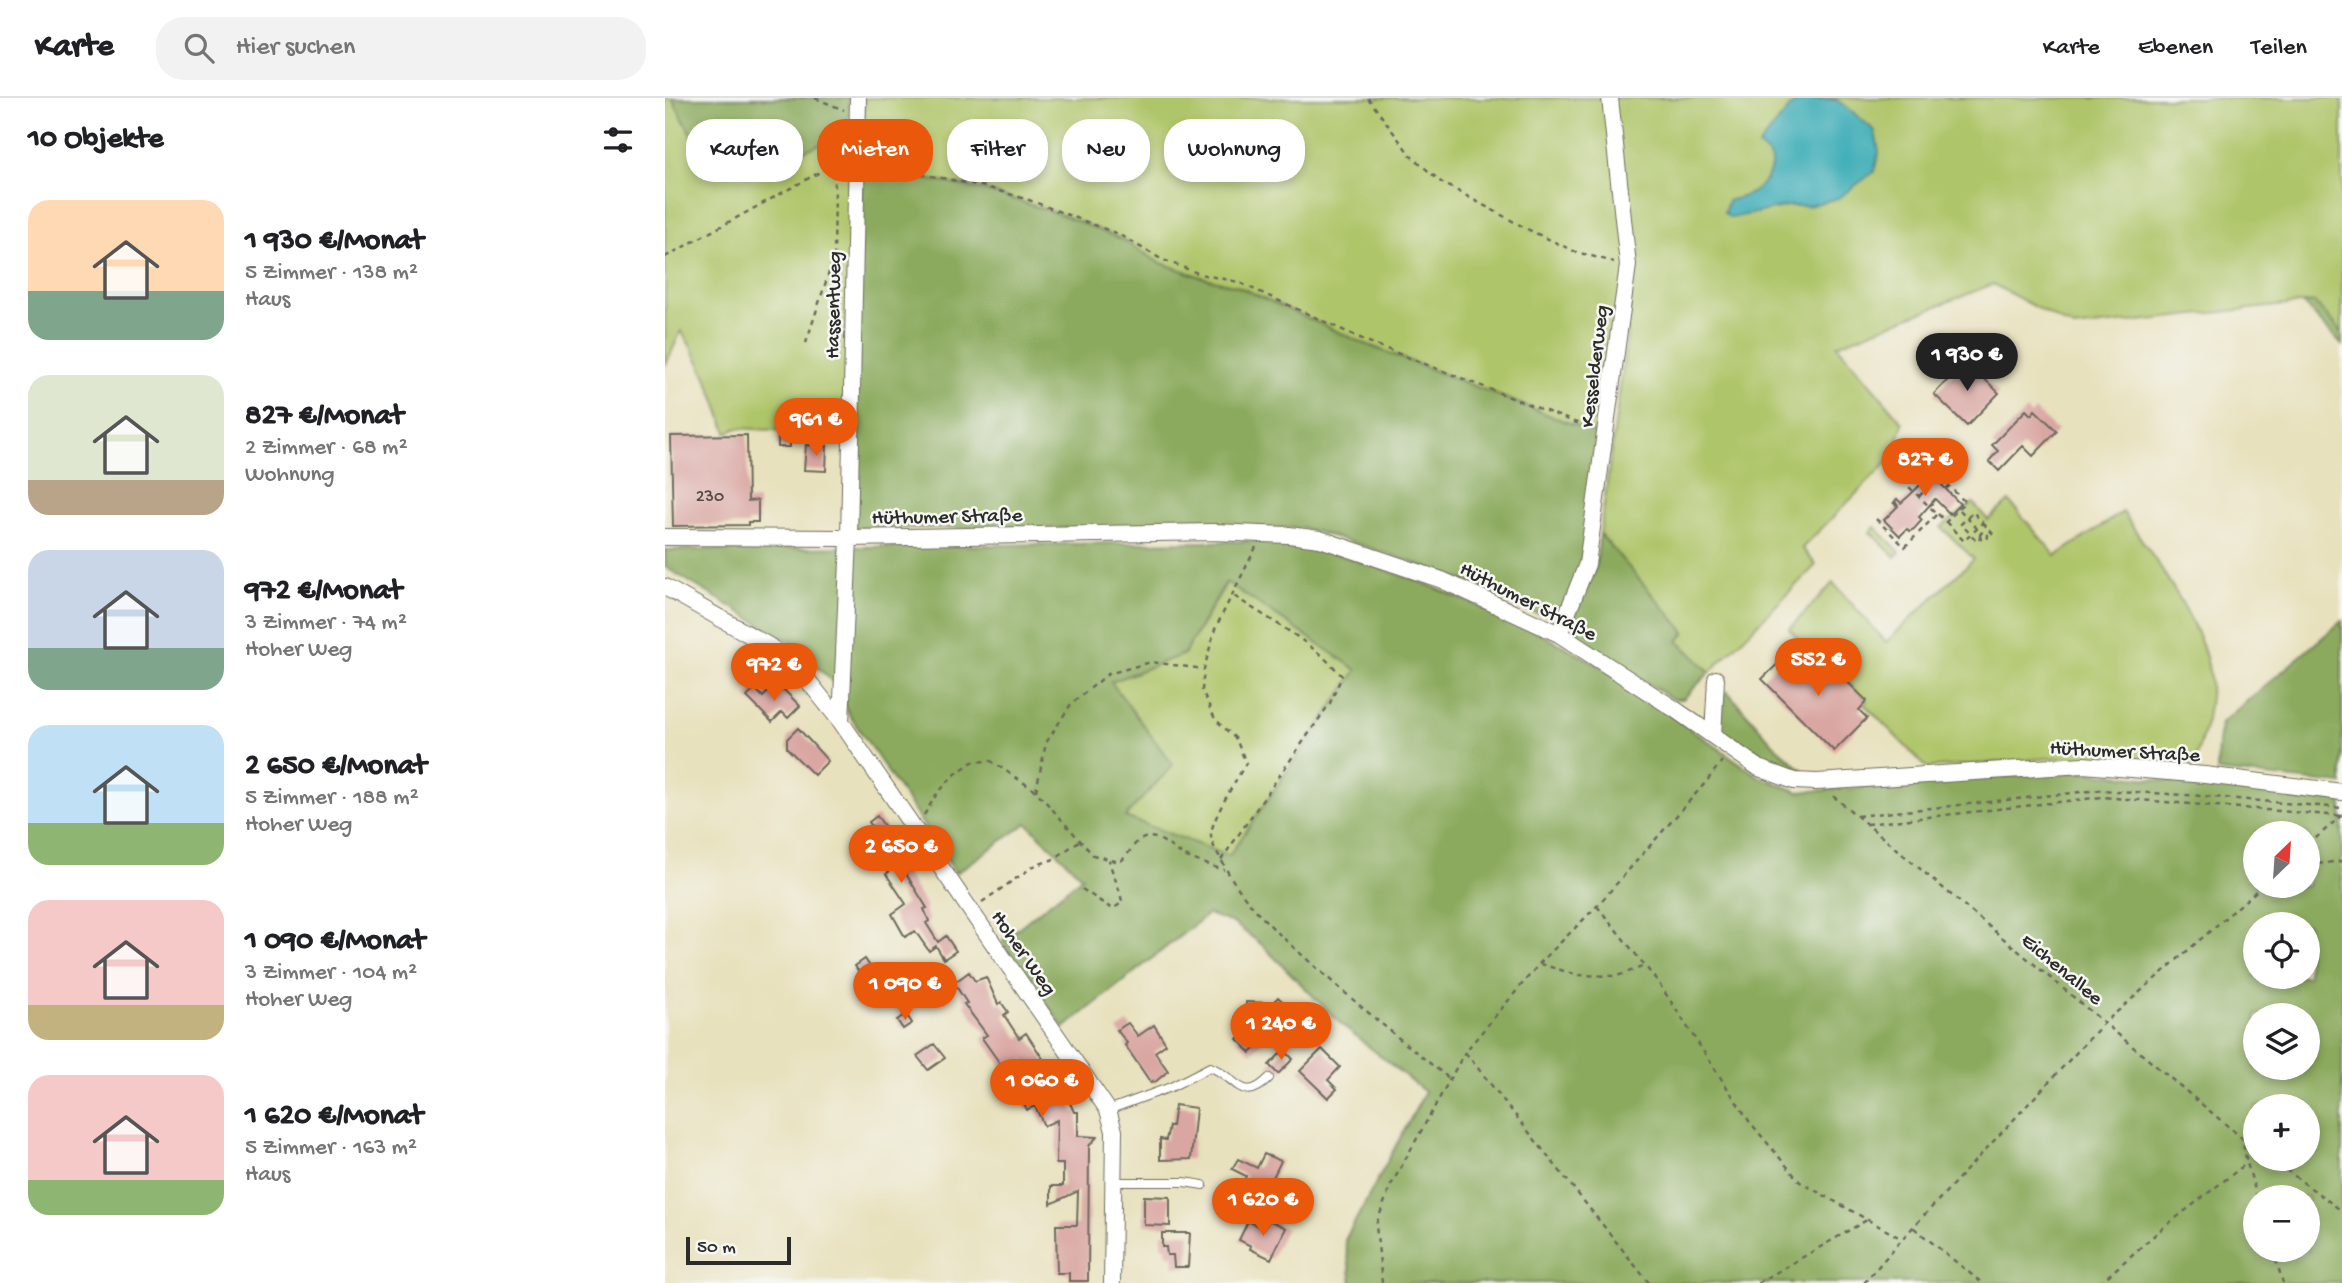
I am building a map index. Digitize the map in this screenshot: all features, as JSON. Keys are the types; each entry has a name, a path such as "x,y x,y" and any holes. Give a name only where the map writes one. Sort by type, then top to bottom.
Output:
{"street":[{"name":"Hassentweg","path":"857,119 858,98"},
{"name":"Kesselderweg","path":"1559,634 1587,564 1628,265 1610,98"},
{"name":"Hassentweg","path":"841,722 849,538 855,182"},
{"name":"Hüthumer Straße","path":"665,537 849,538 1214,532 1320,539 1442,580 1559,634 1759,768 1794,781 1817,782 2083,765 2205,775 2342,792"},
{"name":"Hoher Weg","path":"665,587 769,646 797,667 841,722 1108,1110 1114,1131 1112,1283"},
{"path":"1713,736 1716,679"}],"lane":[{"path":"1108,1110 1171,1087 1210,1067 1251,1091 1258,1089 1269,1078"},
{"path":"1113,1182 1184,1182 1203,1185"}],"path":[{"path":"815,98 857,115"},
{"path":"1368,98 1411,156 1441,182 1529,230 1576,252 1628,265"},
{"path":"665,257 817,174"},
{"path":"933,176 986,187 1029,200 1118,234 1161,258 1200,274 1238,282 1371,343 1606,434"},
{"path":"806,343 834,257 834,182"},
{"path":"1928,467 1933,472"},
{"path":"1908,486 1964,541 1983,523"},
{"path":"1946,489 1949,486 1965,502 1946,522"},
{"path":"1920,496 1926,490"},
{"path":"1929,506 1935,500"},
{"path":"1893,502 1898,506"},
{"path":"1958,508 1981,533"},
{"path":"1988,531 1986,540 1980,538 1977,541 1961,524 1973,513 1995,536"},
{"path":"1876,519 1905,547 1937,514"},
{"path":"1917,526 1921,530"},
{"path":"1981,533 1988,531"},
{"path":"1980,538 1981,533"},
{"path":"1263,534 1215,629 1204,669 1202,690 1215,719 1236,739 1247,763 1211,834 1224,870 1244,898 1292,946 1379,1023 1450,1079"},
{"path":"1221,860 1330,703 1342,676 1329,661 1308,645 1231,594"},
{"path":"1037,791 1046,743 1071,704 1108,674 1151,662 1204,669"},
{"path":"1382,1283 1376,1225 1390,1187 1465,1052 1540,963 1597,906 1732,749"},
{"path":"915,830 936,795 953,776 972,762 991,761 1037,791 1093,855 1119,862 1127,858 1139,840 1147,837 1162,841 1184,856 1224,870"},
{"name":"Eichenallee","path":"1817,782 2242,1138"},
{"path":"1857,816 2100,790 2342,808"},
{"path":"1867,824 2102,797 2342,816"},
{"path":"2321,834 2342,816"},
{"path":"970,910 1034,866 1054,859 1079,841"},
{"path":"1082,889 1112,909 1122,903 1122,894 1114,879 1109,860"},
{"path":"2321,863 2342,861"},
{"path":"1864,1283 2104,1023 2248,898"},
{"path":"1597,906 1666,993 1749,1121 1800,1182 1902,1239"},
{"path":"1540,963 1578,975 1617,976 1645,966"},
{"path":"1465,1052 1649,1283"},
{"path":"2242,1138 2243,1143"},
{"path":"2100,1283 2159,1231 2243,1166"},
{"path":"2288,1171 2342,1211"},
{"path":"1758,1283 1867,1220"},
{"path":"1913,1228 1982,1283"},
{"path":"2277,1262 2283,1283"}],"green space":[{"path":"665,98 672,98 686,124 686,182 803,182 803,151 817,145 817,182 861,182 841,434 737,428 727,433 707,380 681,331 665,366"},
{"path":"672,98 849,98 848,119 817,119 817,145 803,151 803,119 686,119 686,125"},
{"path":"865,98 2342,98 2342,332 2314,302 2074,328 1993,284 1837,345 1903,423 1893,457 1802,548 1816,565 1710,672 1678,641 1684,634 1600,534 1628,330 1616,316 1600,435 1360,342 1237,286 1158,262 1121,239 1065,216 984,190 933,180 933,119 864,119"},
{"path":"933,180 984,190 1065,216 1121,239 1158,262 1237,286 1360,342 1600,435 1582,563 1564,605 1552,615 1532,612 1477,586 1368,547 1301,528 853,528 862,182"},
{"path":"2314,302 2342,332 2342,345 2303,304"},
{"path":"2009,501 2056,556 2123,512 2176,592 2199,637 2206,658 2210,679 2208,713 2192,769 2111,760 2051,758 1927,768 1864,704 1867,701 1832,666 1828,669 1789,629 1833,583 1886,642 1974,559 1941,527 1973,503 1988,520"},
{"path":"1875,527 1900,552 1895,557 1870,532"},
{"path":"1600,534 1685,632 1678,641 1710,672 1683,699 1672,699 1580,638 1574,617 1596,567"},
{"path":"1272,541 1301,543 1419,581 1530,628 1597,664 1760,777 1799,792 2079,771 2342,800 2342,1283 1352,1283 1345,1240 1425,1092 1342,1025 1261,944 1233,923 1208,914 1064,1028 1002,941 1082,877 1027,823 956,873 850,716 834,683 792,643 665,567 665,550","holes":["1226,582 1357,670 1229,856 1125,817 1173,765 1111,682 1184,654"]},
{"path":"1227,582 1357,670 1229,856 1124,817 1111,682 1184,654"},
{"path":"2342,621 2342,784 2217,771 2221,723"},
{"path":"1727,691 1777,748 1807,774 1765,762 1708,724 1706,712"}],"water":[{"path":"1810,98 1836,100 1875,131 1879,152 1874,172 1838,198 1808,206 1788,206 1731,218 1724,213 1728,201 1754,192 1769,174 1770,158 1758,146 1793,104"}],"building":[{"path":"1966,361 1999,393 1967,426 1934,394"},
{"path":"2026,410 2031,415 2035,410 2057,431 2033,456 2023,446 1999,471 1989,461 1998,451 1992,445"},
{"path":"778,432 790,432 790,447 778,447"},
{"path":"747,435 748,501 758,500 758,522 748,522 748,525 673,526 671,436"},
{"path":"806,445 827,446 826,471 804,470"},
{"path":"1956,450 1964,458 1940,483 1960,504 1950,514 1935,499 1919,517 1922,520 1914,529 1907,529 1900,536 1884,520 1898,506 1895,501 1897,499 1901,503"},
{"path":"1795,647 1822,674 1831,666 1867,701 1859,710 1867,718 1834,751 1762,679"},
{"path":"777,683 800,706 788,718 782,712 772,722 747,697 755,689 763,697"},
{"path":"798,728 828,761 814,775 787,748 787,739"},
{"path":"877,816 898,845 901,843 909,855 900,864 927,908 924,909 929,921 926,923 938,942 946,936 956,951 944,959 936,946 929,951 915,931 905,937 892,914 906,904 886,874 889,872 874,849 860,858 849,842 872,827 869,822"},
{"path":"865,959 877,977 867,984 855,966"},
{"path":"969,972 975,981 986,977 998,1004 1001,1002 1008,1012 1004,1015 1019,1038 1026,1033 1066,1094 1074,1112 1078,1112 1078,1136 1097,1137 1089,1146 1088,1281 1069,1281 1069,1273 1057,1273 1056,1225 1077,1225 1078,1191 1051,1204 1051,1186 1063,1186 1063,1164 1056,1164 1057,1120 1044,1126 1035,1106 1027,1110 1022,1099 1033,1094 1028,1086 1037,1080 1024,1060 1004,1069 982,1038 987,1035 964,1004 967,1003 954,983"},
{"path":"1278,997 1292,1011 1279,1024 1292,1037 1282,1048 1269,1034 1251,1053 1237,1039 1261,1014 1246,1013 1246,1002 1273,1003"},
{"path":"906,1014 912,1023 903,1029 897,1020"},
{"path":"1128,1023 1138,1036 1154,1025 1166,1044 1155,1052 1168,1071 1154,1083 1151,1083 1117,1030"},
{"path":"934,1044 945,1058 928,1070 917,1056"},
{"path":"1322,1049 1340,1067 1328,1080 1337,1089 1328,1098 1300,1071"},
{"path":"1284,1050 1293,1059 1278,1074 1269,1065"},
{"path":"1175,1105 1196,1108 1191,1159 1160,1160 1160,1139 1166,1140 1169,1126 1172,1126"},
{"path":"1264,1154 1281,1161 1265,1194 1243,1183 1246,1176 1232,1169 1238,1159 1257,1168"},
{"path":"1144,1196 1170,1197 1170,1226 1144,1225"},
{"path":"1269,1220 1286,1228 1271,1259 1250,1249 1251,1246 1239,1240 1248,1221 1264,1229"},
{"path":"1162,1233 1190,1233 1188,1267 1174,1267 1173,1255 1167,1255 1166,1247 1162,1247"}]}
